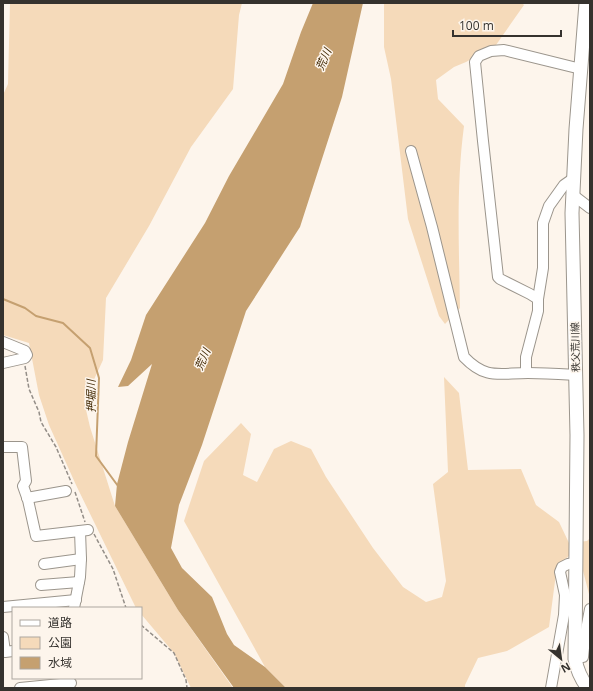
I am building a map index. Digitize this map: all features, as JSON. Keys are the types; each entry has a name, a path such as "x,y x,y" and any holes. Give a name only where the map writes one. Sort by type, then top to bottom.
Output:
{"main road":[{"name":"秩父荒川線","path":"586,3 576,129 573,195 577,435 575,659 577,669 588,688"}],"street":[{"path":"538,299 498,277 476,62 479,56 491,51 504,50 581,69"},
{"path":"411,151 432,227 464,357 473,366 496,375 526,373 575,375"},
{"path":"526,373 526,357 538,310 538,299 543,268 543,223 549,206 564,185 574,178"},
{"path":"573,195 590,208"},
{"path":"3,342 26,351 27,355 25,358 3,364"},
{"path":"3,447 22,447 26,481 23,486 28,498 36,536 84,530 79,582 75,604 3,607"},
{"path":"28,498 66,491"},
{"path":"44,564 81,559"},
{"path":"552,688 564,615 565,596 560,572 562,567 575,563"},
{"path":"42,585 79,582"},
{"path":"575,659 583,657 590,609"},
{"path":"3,637 5,652 12,650"},
{"path":"20,688 71,683"}],"path":[{"path":"25,358 24,364 30,389 39,412 40,422 56,447 72,483 84,530 95,535 113,569 126,607"},
{"path":"142,626 174,653 186,680 187,688"}],"green space":[{"path":"10,3 242,3 239,15 233,89 191,147 149,226 106,298 103,360 84,401 90,427 115,506 178,610 233,688 191,688 174,653 142,615 142,607 136,607 76,485 49,425 39,395 29,343 3,335 3,95 8,84"},
{"path":"384,3 522,3 524,5 496,45 454,67 436,80 438,99 464,126 461,149 459,194 460,308 445,324 439,316 408,219 391,79 384,47"},
{"path":"444,377 459,393 468,470 521,469 536,505 559,522 569,543 587,541 590,538 590,598 581,563 570,555 557,566 549,627 507,651 478,658 465,688 286,688 265,667 184,521 204,461 241,423 251,434 243,475 257,482 274,449 291,441 311,449 326,477 373,548 403,587 426,602 442,597 446,581 433,484 448,472"}],"water":[{"name":"荒川","path":"313,3 363,3 342,97 300,227 246,311 202,445 179,505 171,548 182,568 212,597 227,634 234,645 265,667 286,688 234,688 178,610 115,506 117,484 152,364 128,386 118,387 131,360 146,315 205,223 229,176 283,84"}],"waterway":[{"name":"押堀川","path":"3,299 25,308 36,316 63,323 90,348 99,378 96,456 118,486"}]}
